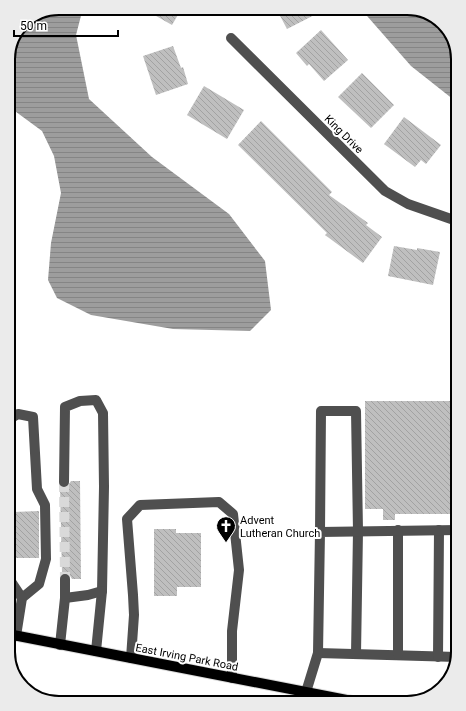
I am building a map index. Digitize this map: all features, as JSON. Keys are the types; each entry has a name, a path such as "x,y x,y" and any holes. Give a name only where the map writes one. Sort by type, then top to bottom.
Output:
{"main road":[{"name":"East Irving Park Road","path":"15,636 306,692 317,696"}],"street":[{"name":"King Drive","path":"231,38 385,191 408,204 451,219"},
{"path":"64,482 65,407 80,401 96,400 103,413 102,591 96,651"},
{"path":"306,692 318,653 321,411 356,411 358,531 356,654"},
{"path":"15,416 18,414 32,417 37,489 46,505 46,559 39,584 22,598 15,624"},
{"path":"131,658 134,615 127,519 140,505 219,502 233,514 239,570 232,631 232,678"},
{"path":"398,530 398,655"},
{"path":"438,657 439,530"},
{"path":"320,532 451,530"},
{"path":"60,644 65,598 65,579"},
{"path":"15,588 22,598"},
{"path":"65,598 88,595 102,591"},
{"path":"318,653 451,657"}],"shaded area":[{"path":"59,15 81,15 76,35 89,99 152,157 229,214 265,261 271,310 250,331 173,329 91,315 57,298 48,280 51,243 61,193 54,156 42,131 15,111 16,47 24,32 34,22 42,18"},
{"path":"366,15 419,16 434,24 442,32 450,47 451,98 411,66"}],"building":[{"path":"154,15 178,15 172,25"},
{"path":"280,15 314,15 287,29"},
{"path":"321,30 348,60 324,81 309,64 307,66 296,53"},
{"path":"173,46 181,68 183,67 188,84 156,95 143,56"},
{"path":"362,73 394,105 371,128 338,97"},
{"path":"204,86 244,110 227,139 187,115"},
{"path":"404,117 441,145 426,164 421,160 415,167 384,144"},
{"path":"261,121 332,192 329,195 368,223 366,225 382,237 363,263 325,235 327,233 238,145"},
{"path":"394,246 440,252 433,285 388,276"},
{"path":"365,401 451,401 451,514 395,514 395,520 383,520 383,509 365,509"},
{"path":"71,481 80,481 81,579 72,579 69,574 62,573 60,487 67,487"},
{"path":"39,511 39,558 15,558 15,512"},
{"path":"154,529 176,529 176,533 201,533 201,587 177,587 177,596 154,596"}],"tunnel":[{"path":"64,482 65,579"}],"place":[{"name":"Advent Lutheran Church","path":"226,543"}]}
